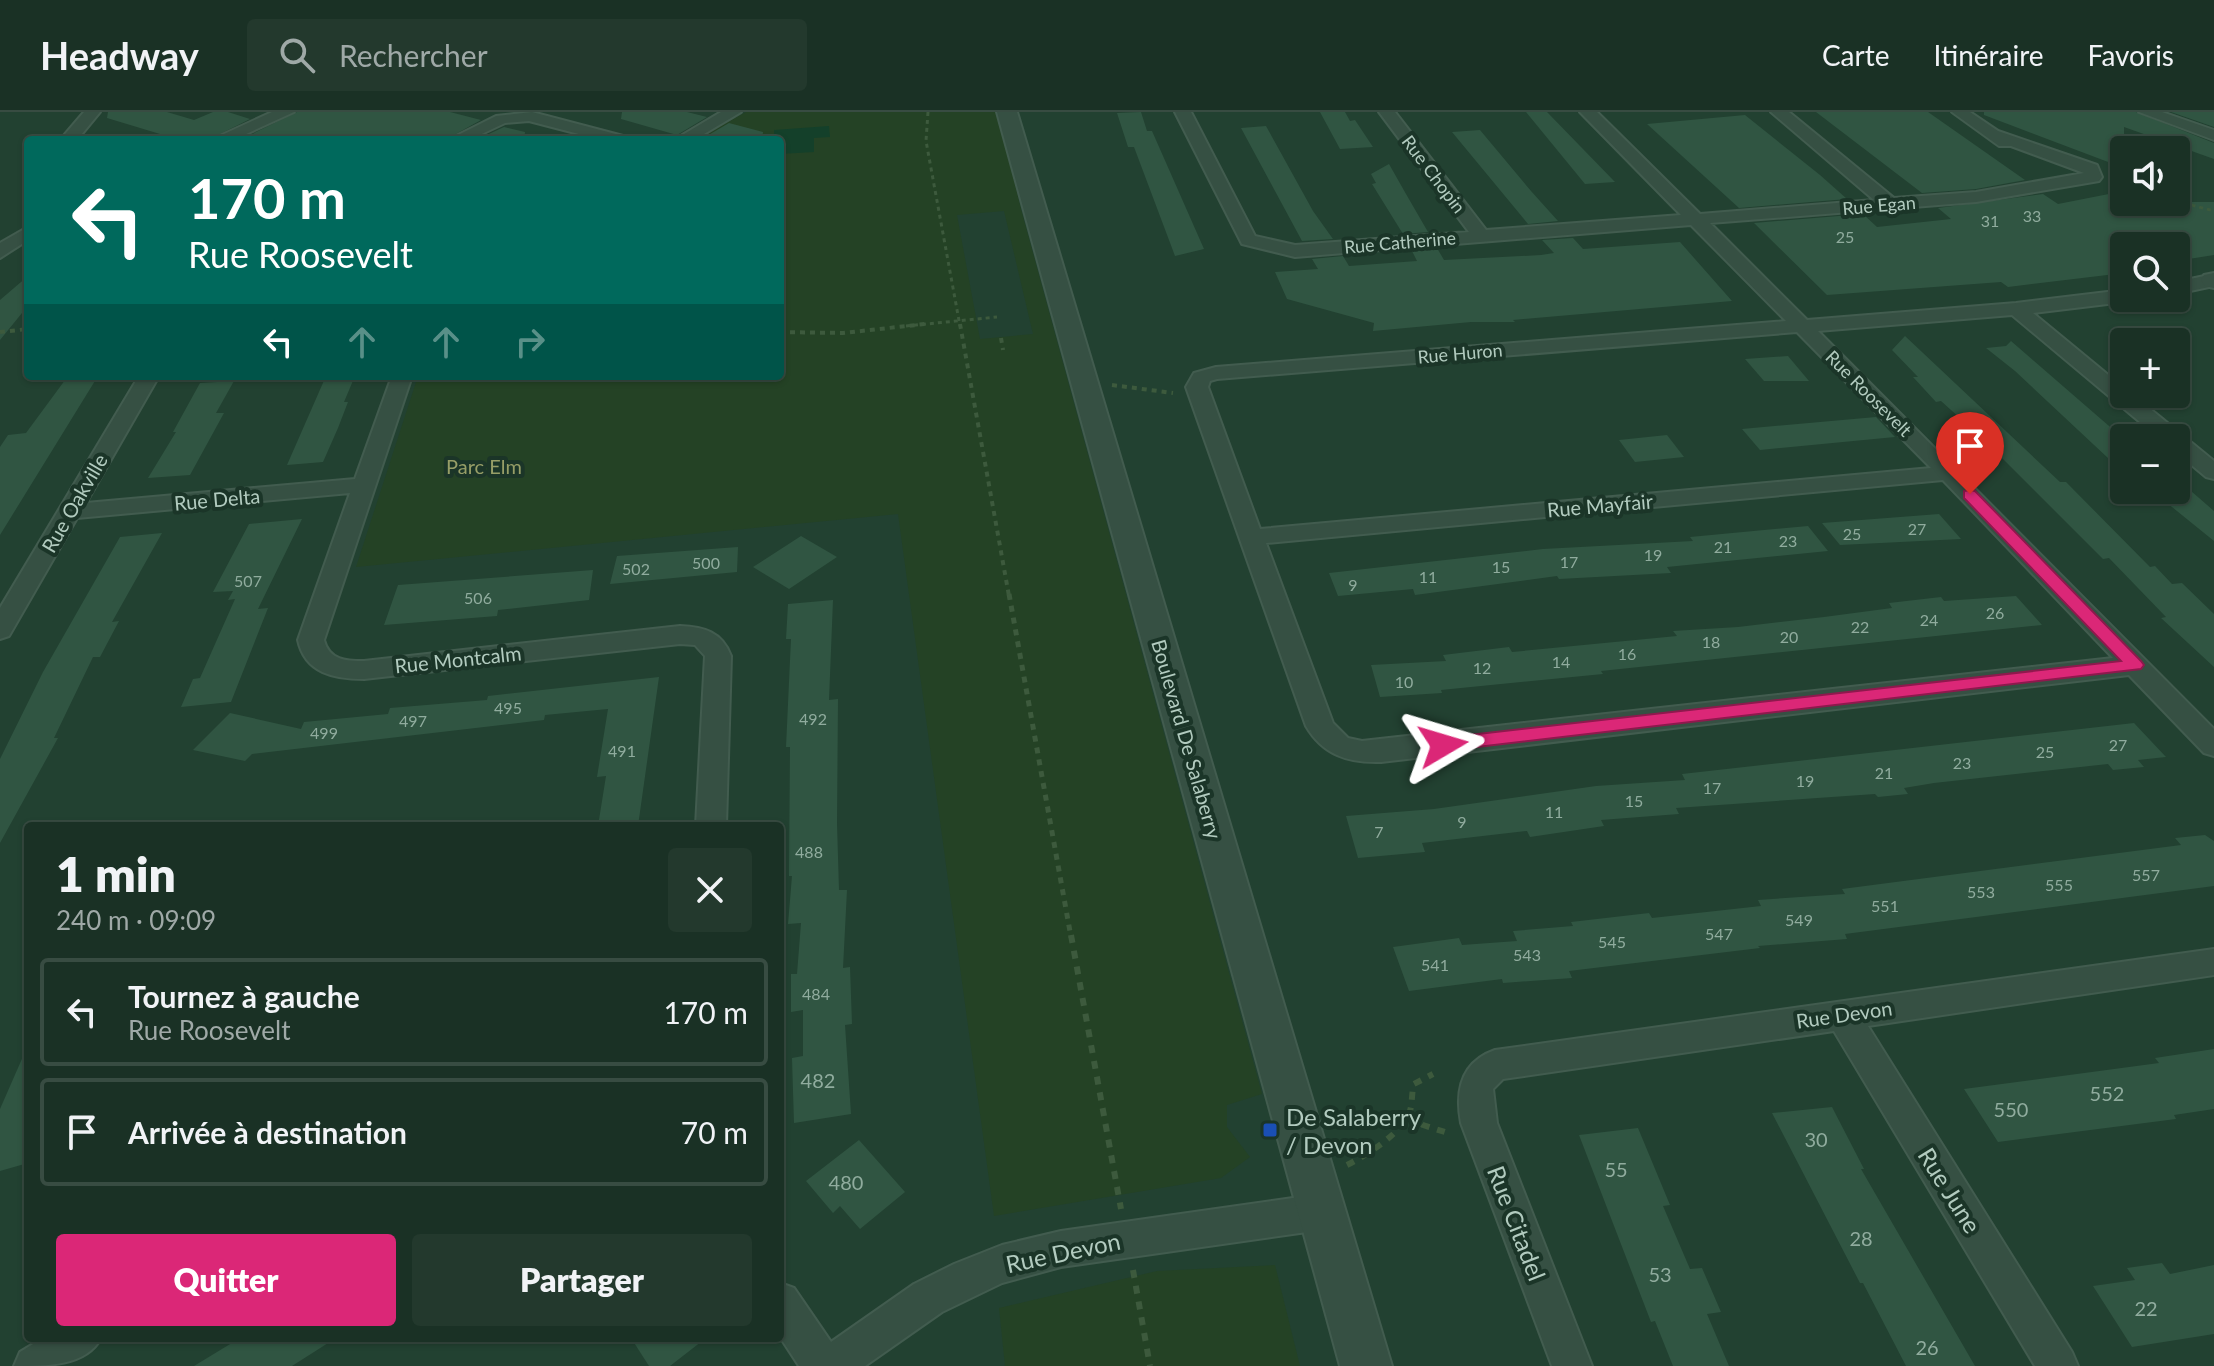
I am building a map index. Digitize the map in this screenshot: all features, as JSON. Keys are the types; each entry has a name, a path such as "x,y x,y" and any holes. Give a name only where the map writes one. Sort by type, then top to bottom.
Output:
{"street":[{"path":"71,136 92,112"},
{"path":"229,136 286,112"},
{"path":"689,136 733,112"},
{"name":"Boulevard De Salaberry","path":"1007,112 1366,1366"},
{"name":"Rue Catherine","path":"1183,112 1248,240 1295,251 1697,219"},
{"name":"Rue Chopin","path":"1387,112 1481,236"},
{"name":"Rue Roosevelt","path":"1588,112 1949,473 2214,746"},
{"path":"1779,112 1890,204"},
{"name":"Rue Egan","path":"1960,112 2061,183"},
{"path":"2147,112 2214,135"},
{"path":"465,136 502,119 529,116 606,136"},
{"name":"Rue Egan","path":"1697,219 1976,197 2093,177 2094,173 2083,165 1992,134"},
{"path":"0,252 24,235"},
{"path":"2190,285 2214,280"},
{"name":"Rue Huron","path":"2110,298 2016,309 1204,376 1197,384 1199,401 1320,726 1329,739 1343,749 1381,752 2135,665"},
{"path":"2016,309 2155,424"},
{"name":"Rue Oakville","path":"0,630 147,380"},
{"name":"Rue Montcalm","path":"401,380 311,640 316,656 330,667 364,670 680,635 707,639 715,645 718,656 711,822"},
{"path":"2190,453 2214,472"},
{"name":"Rue Mayfair","path":"1251,537 1949,473"},
{"name":"Rue Delta","path":"68,512 365,485"},
{"name":"Rue Devon","path":"1479,1078 1495,1065 1515,1061 2214,962"},
{"name":"Rue June","path":"1842,1014 2058,1366"},
{"name":"Rue Citadel","path":"1479,1078 1474,1097 1479,1123 1572,1366"},
{"name":"Rue Devon","path":"831,1366 928,1298 1002,1264 1061,1249 1321,1212"},
{"path":"784,1308 823,1366"},
{"path":"34,1366 74,1342"}],"path":[{"path":"928,112 925,133 1121,1208"},
{"path":"2190,205 2214,211"},
{"path":"784,332 843,333 997,317"},
{"path":"0,332 24,329"},
{"path":"1001,338 1003,350"},
{"path":"1103,385 1179,393"},
{"path":"1340,1167 1363,1158 1409,1115 1414,1084 1433,1074"},
{"path":"1409,1115 1423,1125 1456,1134"},
{"path":"1133,1269 1150,1366"}],"green space":[{"name":"Parc Elm","path":"746,112 998,112 1021,209 1262,1094 1227,1105 1227,1127 1250,1157 1221,1178 994,1216 898,514 356,567 417,380 784,380 784,136 702,136","holes":["1004,211 1033,334 980,339 957,215"]},
{"path":"1275,1265 1300,1366 1005,1366 999,1308 1157,1271"}],"shaded area":[{"path":"829,126 830,137 814,138 814,152 784,154 784,136 774,136 774,130"}],"building":[{"path":"108,112 167,112 194,120 213,112 228,112 250,119 216,136 156,136 160,134 107,118"},
{"path":"297,112 450,112 481,120 452,136 248,136"},
{"path":"622,112 687,112 707,117 677,135 621,119"},
{"path":"1141,112 1147,131 1152,131 1204,249 1175,256 1134,147 1128,147 1117,113"},
{"path":"1320,112 1345,112 1350,121 1355,120 1373,147 1340,149"},
{"path":"1526,112 1547,112 1615,182 1585,184"},
{"path":"1816,112 1928,112 2025,180 1976,189 1922,193"},
{"path":"1984,112 2136,112 2214,143 2214,159 2190,150 2190,136 2149,136 2124,127 2124,136 2110,136 2110,163 1984,115"},
{"path":"2171,112 2214,112 2214,127"},
{"path":"1745,115 1847,199 1739,208 1647,124"},
{"path":"729,123 763,132 762,136 707,136"},
{"path":"1266,126 1313,211 1333,239 1302,241 1241,128"},
{"path":"504,127 525,132 524,136 485,136"},
{"path":"1480,130 1558,221 1528,224 1452,132"},
{"path":"1389,164 1428,232 1403,234 1372,184 1376,183 1371,174"},
{"path":"2043,194 2058,204 2110,194 2110,216 2190,216 2190,202 2214,202 2214,255 2190,259 2190,232 2110,232 2110,275 2008,287 2001,282 1827,295 1754,223 1863,214 1877,227 1951,219 1938,208"},
{"path":"1573,238 1583,249 1680,242 1732,301 1513,320 1515,322 1471,322 1373,331 1374,323 1287,299 1275,272 1318,269 1312,259 1343,256 1349,266 1417,261 1412,251 1437,248 1444,260 1541,255 1554,253 1542,240"},
{"path":"24,279 24,313 0,340 0,300"},
{"path":"1905,336 2060,482 2066,482 2150,567 2155,566 2172,584 2182,583 2214,614 2214,667 2161,618 2166,617 2109,558 2103,559 1982,438 1941,401 1936,402 1913,377 1918,377 1892,350"},
{"path":"2011,341 2110,427 2110,460 1986,348 2006,346"},
{"path":"1788,356 1809,381 1764,381 1745,359"},
{"path":"65,380 96,380 0,535 0,447 8,435 26,433"},
{"path":"324,380 353,380 344,402 348,402 323,462 287,465"},
{"path":"234,381 216,413 224,413 190,475 148,478 176,432 173,432 200,383"},
{"path":"1876,417 1895,437 1760,450 1742,429"},
{"path":"1667,435 1684,457 1635,462 1619,440"},
{"path":"2190,490 2214,511 2214,541 2168,504 2190,504"},
{"path":"1939,514 1961,539 1840,545 1822,523"},
{"path":"302,519 258,609 268,608 231,702 181,707 193,679 200,678 235,599 228,600 233,591 213,592 249,524"},
{"path":"1808,526 1828,551 1667,567 1671,573 1559,579 1557,576 1415,595 1413,589 1338,596 1329,573 1543,549 1693,541 1690,537"},
{"path":"162,533 112,622 119,621 100,657 93,657 54,738 58,738 0,843 0,759 43,672 120,537"},
{"path":"801,536 837,557 789,589 753,567"},
{"path":"738,547 737,572 610,584 617,556"},
{"path":"593,570 589,600 498,610 497,616 384,625 398,585"},
{"path":"2016,596 2042,625 1601,671 1603,674 1441,690 1442,693 1380,697 1371,665 1446,661 1443,655 1509,647 1512,652 1677,636 1673,631 1824,617 1892,608 1889,603 1941,597 1944,601"},
{"path":"833,600 829,700 838,699 839,890 847,890 843,968 850,967 852,1024 845,1025 851,1114 794,1123 792,1058 803,1056 803,1010 791,1012 791,974 797,974 801,923 788,924 792,876 789,876 790,747 786,747 791,639 786,639 788,604"},
{"path":"659,677 639,822 599,822 606,776 597,777 608,709 545,715 544,720 252,754 245,761 193,750 230,713 301,729 304,722 388,714 390,708 487,700 488,696"},
{"path":"2134,723 2166,757 2138,760 2144,767 2113,770 2108,764 1904,788 1908,794 1676,808 1679,814 1601,820 1604,826 1530,837 1527,831 1422,843 1425,852 1358,858 1346,816 1434,809 1596,786 1685,780 1682,774"},
{"path":"2205,835 2214,841 2214,886 1845,934 1847,939 1758,946 1760,948 1569,971 1572,978 1503,983 1502,979 1409,991 1393,947 1459,938 1462,945 1517,941 1513,931 1573,926 1571,922 1649,913 1652,918 1761,906 1758,900 1845,894 1842,889 2181,845 2175,838"},
{"path":"2214,1049 2214,1109 2174,1115 2176,1119 1998,1142 1964,1089 2159,1063 2155,1058"},
{"path":"24,1054 24,1164 0,1171 0,1109"},
{"path":"1832,1107 1864,1169 1861,1169 1975,1366 1906,1366 1863,1283 1860,1283 1772,1113"},
{"path":"1638,1128 1670,1205 1663,1206 1690,1269 1702,1268 1721,1312 1707,1314 1729,1366 1673,1366 1655,1321 1651,1322 1579,1135"},
{"path":"859,1140 905,1192 860,1229 840,1206 833,1213 806,1181"},
{"path":"2162,1263 2170,1274 2214,1265 2214,1334 2132,1347 2093,1286 2135,1280 2127,1268"},
{"path":"233,1342 330,1342 292,1366 194,1366"},
{"path":"634,1342 701,1342 670,1366 649,1366"}],"place":[{"name":"De Salaberry / Devon","path":"1270,1130"}],"route":[{"path":"1443,745 2135,665 1970,494"}]}
